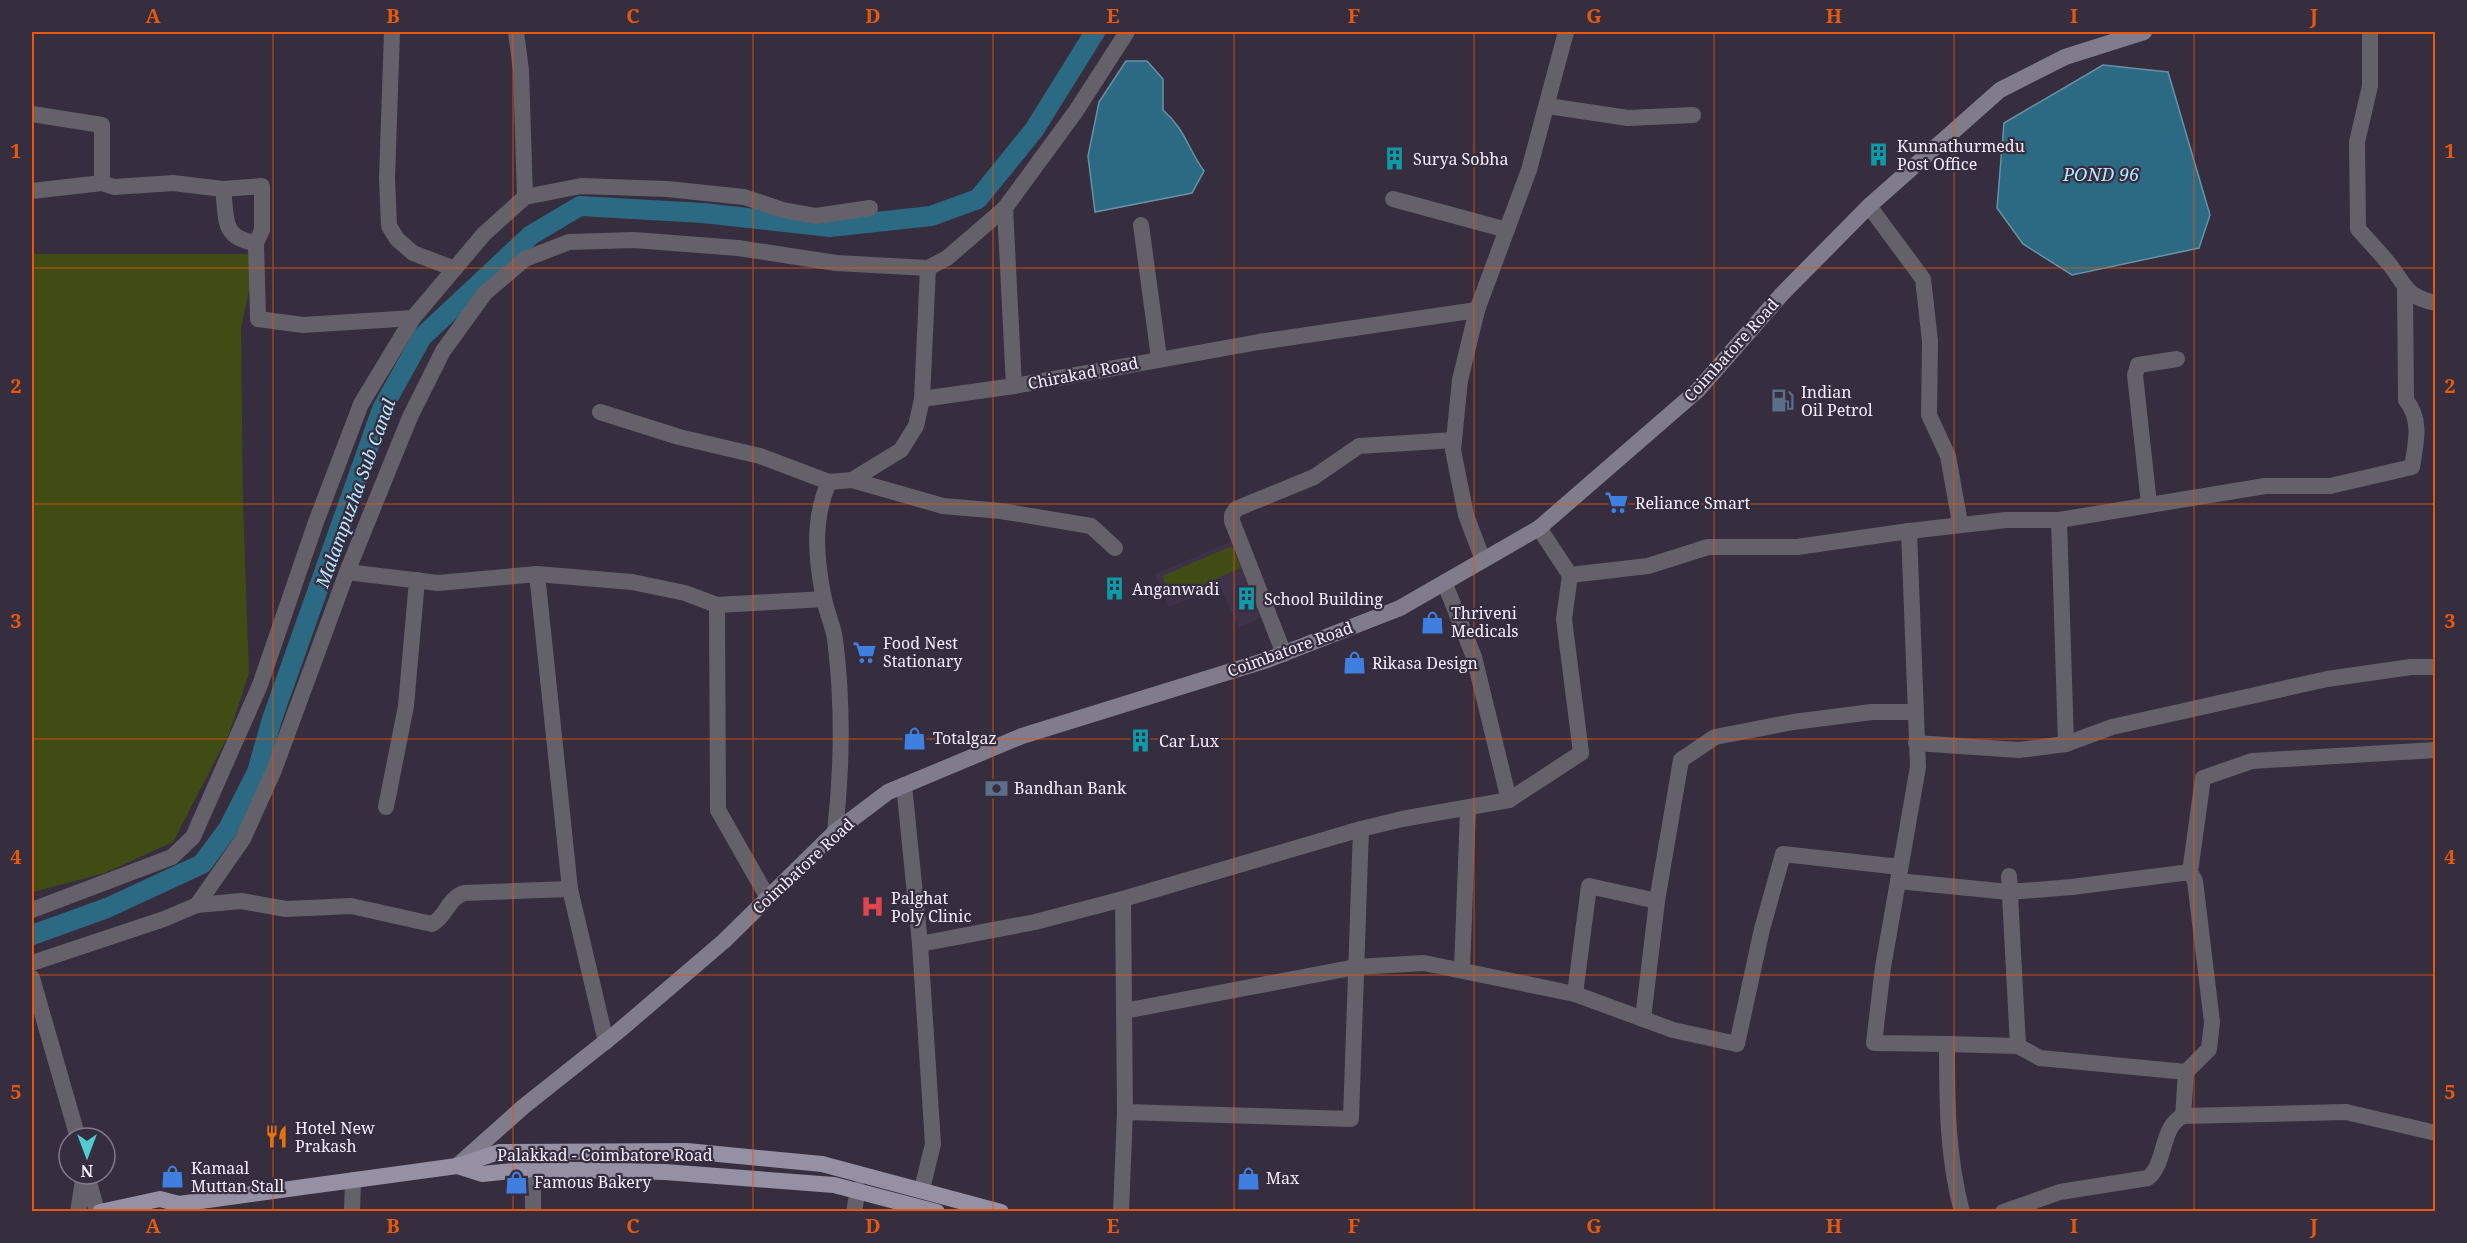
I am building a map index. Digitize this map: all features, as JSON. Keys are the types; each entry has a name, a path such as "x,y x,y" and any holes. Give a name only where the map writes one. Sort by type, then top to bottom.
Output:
{"main road":[{"name":"Coimbatore Road","path":"457,1166 523,1107 606,1042 724,941 835,832 888,792 1022,736 1284,654 1400,608 1539,528 1698,390 1782,294 1869,206 2001,90 2065,57 2144,32"},
{"name":"Palakkad - Coimbatore Road","path":"99,1212 160,1199 177,1208 457,1166 499,1152 687,1151 822,1164 922,1188 1001,1212"},
{"name":"Palakkad - Coimbatore Road","path":"457,1166 482,1174 533,1170 665,1172 858,1189 938,1212"}],"street":[{"path":"392,32 387,178 389,226 397,239 413,253 455,269"},
{"path":"516,32 521,70 525,197"},
{"path":"197,905 243,839 274,770 347,572 410,417 443,351 485,293 525,259 569,242 634,240 738,248 836,263 928,268 955,252 1005,208 1076,111 1127,32"},
{"path":"1483,560 1466,514 1453,450 1460,380 1477,310 1529,170 1566,32"},
{"path":"2370,32 2370,86 2357,142 2358,229 2391,267 2405,289 2420,300 2436,303"},
{"path":"1548,106 1628,118 1693,115"},
{"path":"32,114 102,125 102,183"},
{"path":"32,191 102,183 114,187 172,183 223,189 262,186 262,230 256,243 258,319 303,325 413,318"},
{"path":"32,910 172,856 193,837 260,685 309,543 361,404 413,318 484,234 525,197 581,186 667,189 744,197 783,210 816,216 870,208"},
{"path":"223,189 228,230 239,240 256,243"},
{"path":"1393,199 1507,230"},
{"path":"1869,206 1923,279 1929,316 1929,415 1948,456 1960,524"},
{"path":"1005,208 1014,386"},
{"path":"1141,225 1159,358"},
{"path":"852,480 901,450 916,426 921,399 928,268"},
{"path":"1570,575 1648,566 1708,547 1797,547 1960,524 2006,520 2059,520 2265,486 2330,486 2412,467 2418,434 2414,410 2406,400 2405,289"},
{"name":"Chirakad Road","path":"921,399 1014,386 1159,358 1477,310"},
{"path":"2149,504 2135,375 2138,365 2177,359"},
{"path":"600,412 679,437 760,456 829,482 852,480 943,506 1001,511 1091,525 1115,548"},
{"path":"1284,654 1232,521 1232,514 1236,509 1314,477 1359,446 1454,440"},
{"path":"829,482 822,498 817,521 824,599 835,638 840,736 840,789 835,832"},
{"path":"2059,520 2066,744"},
{"path":"920,944 1035,922 1123,899 1361,829 1402,819 1509,800 1581,753 1564,619 1570,575 1539,528"},
{"path":"1909,531 1914,712 1918,767 1899,874 1874,1043 2018,1046 2040,1058 2186,1072"},
{"path":"347,572 438,583 537,574 632,582 685,593 717,605 824,599"},
{"path":"537,574 570,889 606,1042"},
{"path":"386,807 406,706 417,580"},
{"path":"1445,584 1474,657 1509,800"},
{"path":"717,605 718,810 768,898"},
{"path":"1916,743 2019,750 2066,744 2112,727 2327,680 2411,667 2436,667"},
{"path":"1643,1019 1657,901 1681,760 1715,737 1793,722 1850,715 1914,712"},
{"path":"2183,1116 2186,1072 2209,1048 2212,1022 2195,881 2190,872 2203,778 2252,761 2436,750"},
{"path":"904,785 920,944 933,1144 922,1188"},
{"path":"1462,970 1468,809"},
{"path":"1125,1112 1350,1119 1361,829"},
{"path":"1124,1011 1356,967 1424,963 1575,994 1672,1030 1737,1044 1762,929 1783,854 1899,874 2072,887 2190,872"},
{"path":"2009,884 2018,1046"},
{"path":"1575,994 1589,886 1657,901"},
{"path":"32,963 197,905 241,902 286,909 351,906 432,924 442,918 456,896 464,893 570,889"},
{"path":"1121,1212 1125,1112 1123,899"},
{"path":"32,978 75,1126"},
{"path":"1947,1044 1947,1129 1954,1181 1962,1212"},
{"path":"2003,1212 2060,1192 2148,1178 2157,1171 2170,1127 2176,1119 2183,1116 2346,1112 2436,1133"},
{"path":"533,1170 533,1212"},
{"path":"352,1212 353,1180"},
{"path":"78,1212 83,1186"},
{"path":"90,1186 99,1212"},
{"path":"854,1212 858,1189"}],"shaded area":[{"path":"1242,537 1275,612 1238,628 1220,586 1169,607 1155,574"}],"green space":[{"path":"32,254 257,254 241,328 243,503 249,673 229,734 173,842 105,873 33,892"},
{"path":"1232,546 1241,568 1172,598 1162,576"}],"water":[{"path":"1126,61 1147,61 1163,79 1163,110 1181,132 1204,171 1192,193 1095,212 1088,156 1099,102"},
{"name":"POND 96","path":"2103,65 2168,72 2210,215 2199,248 2072,275 2023,244 1997,208 2004,123"}],"waterway":[{"name":"Malampuzha Sub Canal","path":"32,935 107,908 202,864 228,829 257,772 272,719 382,409 422,337 531,235 580,206 703,213 830,227 931,216 978,199 1034,130 1095,32"}],"place":[{"name":"Kunnathurmedu Post Office","path":"1879,155"},
{"name":"Surya Sobha","path":"1395,159"},
{"name":"Indian Oil Petrol","path":"1783,401"},
{"name":"Reliance Smart","path":"1617,503"},
{"name":"Anganwadi","path":"1114,589"},
{"name":"School Building","path":"1246,599"},
{"name":"Thriveni Medicals","path":"1433,622"},
{"name":"Food Nest Stationary","path":"865,652"},
{"name":"Rikasa Design","path":"1354,663"},
{"name":"Totalgaz","path":"915,738"},
{"name":"Car Lux","path":"1141,741"},
{"name":"Bandhan Bank","path":"996,788"},
{"name":"Palghat Poly Clinic","path":"873,907"},
{"name":"Hotel New Prakash","path":"277,1137"},
{"name":"Kamaal Muttan Stall","path":"173,1177"},
{"name":"Max","path":"1248,1178"},
{"name":"Famous Bakery","path":"516,1182"}]}
